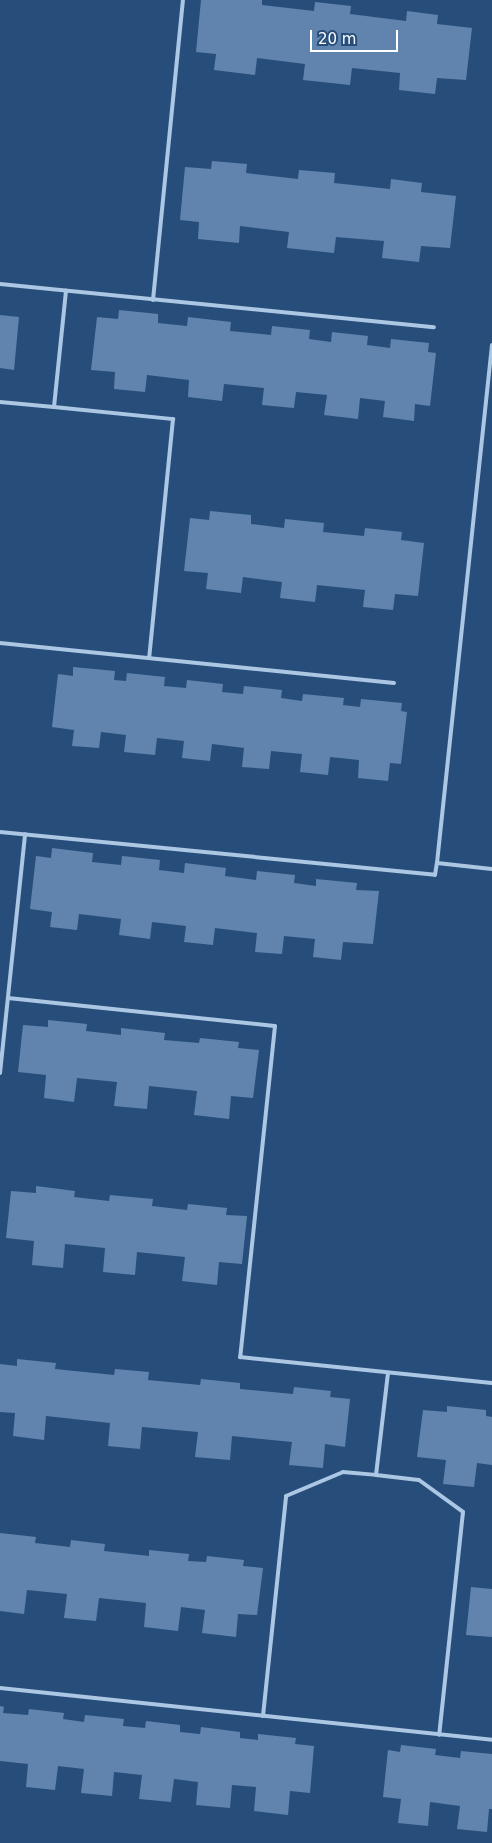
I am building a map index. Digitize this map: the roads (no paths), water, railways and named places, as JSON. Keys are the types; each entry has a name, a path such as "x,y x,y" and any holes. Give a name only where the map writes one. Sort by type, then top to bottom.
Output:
{"lane":[{"path":"153,300 183,0"},
{"path":"0,284 434,327"},
{"path":"54,407 66,291"},
{"path":"0,832 436,876 492,345"},
{"path":"0,402 174,419 149,658"},
{"path":"0,643 394,683"},
{"path":"0,1074 25,834"},
{"path":"437,863 492,869"},
{"path":"8,998 275,1026 240,1357 492,1384"},
{"path":"376,1475 388,1372"},
{"path":"263,1716 286,1496 343,1472 376,1475 419,1480 463,1512 439,1735"},
{"path":"0,1688 492,1740"}]}
